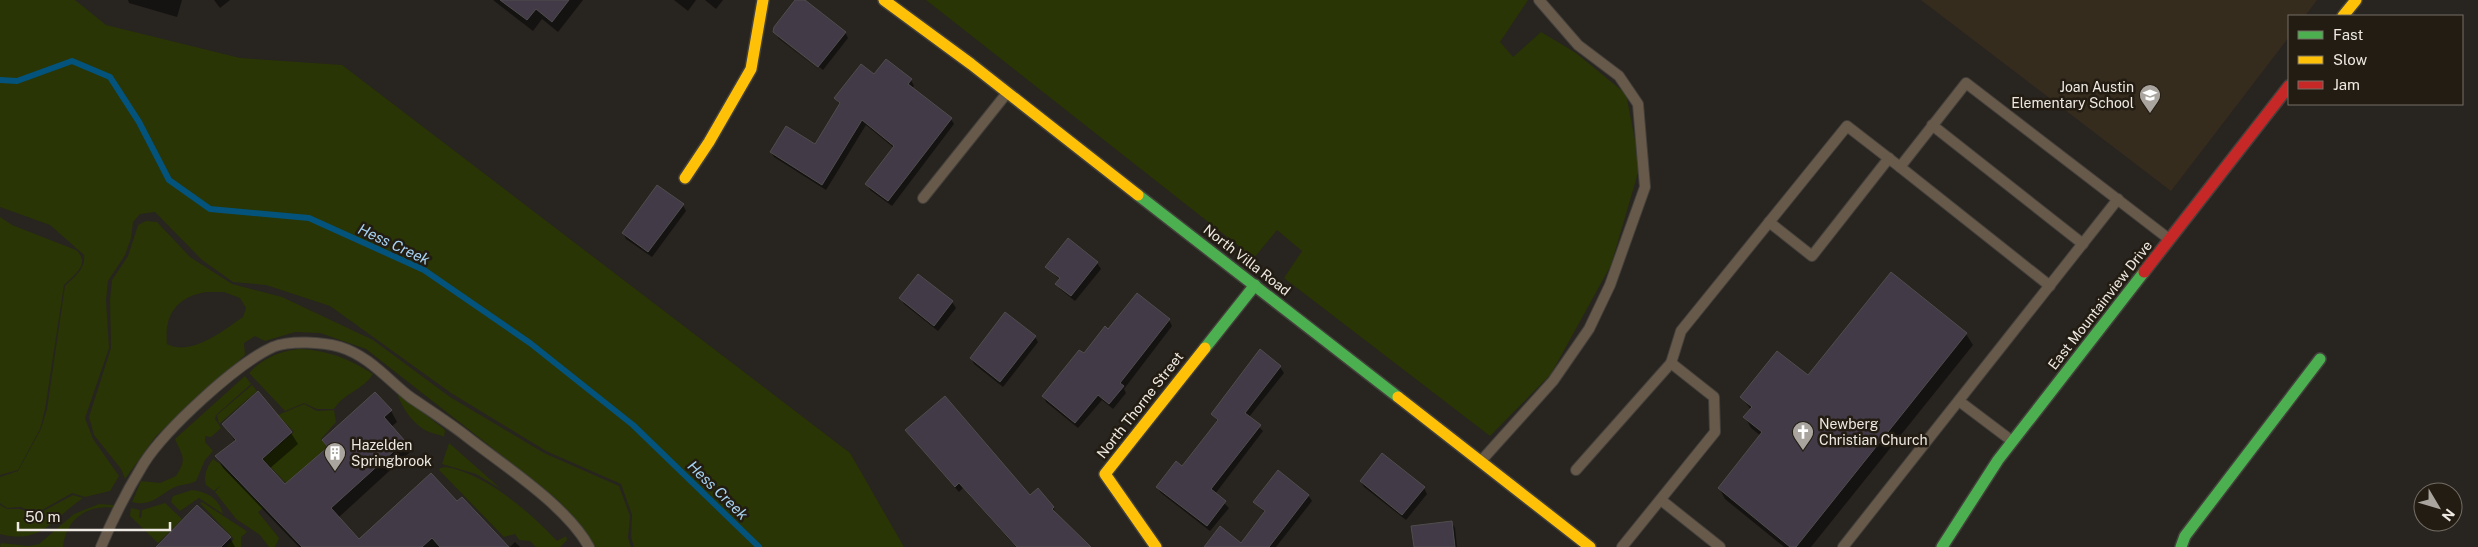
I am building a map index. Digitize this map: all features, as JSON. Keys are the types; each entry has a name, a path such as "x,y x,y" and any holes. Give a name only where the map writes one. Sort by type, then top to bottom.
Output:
{"main road":[{"path":"685,178 709,142 751,69 764,0"},
{"name":"North Villa Road","path":"884,0 1008,93 1590,547"},
{"path":"2344,15 2356,0"},
{"name":"East Mountainview Drive","path":"1942,547 1969,502 2013,442 2288,87"},
{"name":"North Thorne Street","path":"1156,547 1105,474 1255,286"},
{"path":"2181,547 2185,536 2320,359"}],"lane":[{"path":"1480,462 1554,380 1589,329 1610,285 1645,187 1638,104 1619,76 1578,45 1540,0"},
{"path":"1900,167 1966,82 2170,239"},
{"path":"923,198 1008,93"},
{"path":"1932,125 2083,244"},
{"path":"1576,470 1671,363 1681,331 1847,126 2050,286"},
{"path":"1769,222 1812,256 1889,158"},
{"path":"1843,547 2118,199"},
{"path":"101,547 145,462 167,436 243,365 274,346 309,342 340,347 367,359 410,396 452,425 544,496 569,521 589,547"},
{"path":"1622,547 1715,432 1714,397 1671,363"},
{"path":"1959,401 2013,442"},
{"path":"1660,500 1720,547"}],"shaded area":[{"name":"Joan Austin Elementary School","path":"1921,0 2317,0 2306,15 2288,15 2288,38 2171,191"}],"green space":[{"path":"0,0 75,0 106,25 240,58 342,65 850,453 904,547 634,547 631,537 632,515 621,484 546,451 451,393 330,306 266,285 233,282 202,260 155,212 140,214 133,222 131,238 125,255 108,281 106,300 109,348 85,418 93,439 119,476 110,491 85,497 72,493 35,514 21,507 7,508 0,503 0,477 18,471 41,429 47,409 65,286 81,269 84,255 50,225 0,207"},
{"path":"926,0 1528,0 1500,42 1513,57 1541,32 1576,53 1626,94 1640,166 1611,265 1551,374 1490,436 1284,278 1302,251 1277,230 1254,258"},
{"path":"0,217 12,225 76,250 80,255 82,264 77,273 64,285 45,409 40,429 18,470 0,475"},
{"path":"146,221 157,222 190,257 232,284 282,297 373,340 450,397 544,453 619,486 630,516 628,538 631,547 594,547 559,501 366,349 320,333 295,332 265,341 255,336 244,343 245,355 156,436 125,479 121,469 94,435 89,417 111,348 110,300 112,280 128,256 138,225","holes":["224,292 240,298 246,308 243,317 217,335 197,345 176,347 167,344 170,316 180,303 196,294"]},
{"path":"300,349 320,351 338,356 373,374 334,409 317,409 304,403 285,411 249,373 260,363 272,356"},
{"path":"245,376 251,384 216,415 215,419 221,428 211,437 205,436 205,442 213,451 205,460 196,481 176,487 149,502 132,502 141,481 160,483 176,476 182,465 183,457 175,439"},
{"path":"252,385 257,391 219,424 217,415"},
{"path":"397,392 445,430 444,437 423,429 413,421 405,410"},
{"path":"304,404 317,411 334,410 336,422 321,439 327,447 286,483 263,459 294,432 278,415"},
{"path":"449,443 501,489 476,474 442,464"},
{"path":"213,459 263,508 258,512 279,538 275,547 269,547 260,535 236,519 215,492 221,485 214,491 206,485 206,472"},
{"path":"446,467 476,477 492,486 534,518 557,541 566,536 567,540 560,547 536,547 530,541 519,540 515,534 504,537 439,470"},
{"path":"192,490 203,492 212,497 219,504 223,514 199,498 180,511 171,502 173,496"},
{"path":"73,495 83,498 54,522 37,533 26,536 0,534 0,505 7,509 20,509 36,515"},
{"path":"202,502 247,532 241,537 241,547 226,547 234,539 200,503"},
{"path":"165,503 182,519 158,543 130,516 131,508 140,510 139,517 141,518 142,510"},
{"path":"99,504 113,505 115,508 95,508 73,521 68,529 63,547 0,547 1,543 29,546 39,544 74,514"}],"building":[{"path":"500,0 569,0 552,22 536,9 527,20"},
{"path":"795,0 805,0 846,32 818,67 773,32 774,27"},
{"path":"886,59 912,79 908,84 952,118 888,201 865,184 894,146 862,120 822,185 770,152 786,126 815,144 840,103 834,98 861,64 874,74"},
{"path":"657,185 684,204 648,252 622,233"},
{"path":"1068,238 1098,262 1071,296 1055,284 1060,278 1045,267"},
{"path":"1891,272 1967,333 1796,547 1790,547 1718,488 1762,432 1743,417 1752,407 1740,397 1777,351 1808,375"},
{"path":"918,274 953,301 934,326 899,298"},
{"path":"1137,293 1170,319 1120,383 1124,386 1109,404 1098,395 1075,423 1042,396 1079,350 1084,353 1105,326 1108,329"},
{"path":"1005,312 1036,336 1000,382 970,358"},
{"path":"1260,349 1281,366 1245,413 1261,425 1211,489 1226,501 1207,526 1156,487 1176,461 1182,466 1218,420 1211,414"},
{"name":"Hazelden Springbrook","path":"258,391 292,432 262,459 285,484 328,447 322,440 375,392 392,410 384,417 405,441 331,508 359,539 431,473 457,501 462,497 509,547 440,547 432,538 422,547 302,547 215,456 236,440 222,424"},
{"path":"945,396 1030,495 1038,488 1054,507 1052,509 1091,547 1017,547 959,483 955,487 905,430"},
{"path":"1382,453 1425,487 1402,515 1360,481"},
{"path":"1278,470 1309,495 1269,547 1204,547 1220,526 1241,543 1265,511 1253,502"},
{"path":"197,505 231,537 221,547 156,547"},
{"path":"1452,521 1455,547 1414,547 1411,526"}],"waterway":[{"name":"Hess Creek","path":"0,80 17,81 72,61 110,77 139,122 169,180 210,209 309,218 424,270 530,343 633,425 759,547"}],"traffic: fast":[{"path":"1138,195 1398,397"},
{"path":"1942,547 1998,460 2144,272"},
{"path":"1205,348 1255,285"},
{"path":"2181,547 2185,536 2320,359"}],"traffic: slow":[{"path":"685,178 709,142 751,69 763,0"},
{"path":"884,0 971,64 1138,195"},
{"path":"2344,15 2356,0"},
{"path":"1156,547 1105,474 1205,348"},
{"path":"1398,397 1590,547"}],"traffic: jam":[{"path":"2144,272 2288,87"}],"place":[{"name":"Joan Austin Elementary School","path":"2150,114"},
{"name":"Newberg Christian Church","path":"1803,451"},
{"name":"Hazelden Springbrook","path":"335,472"}]}
